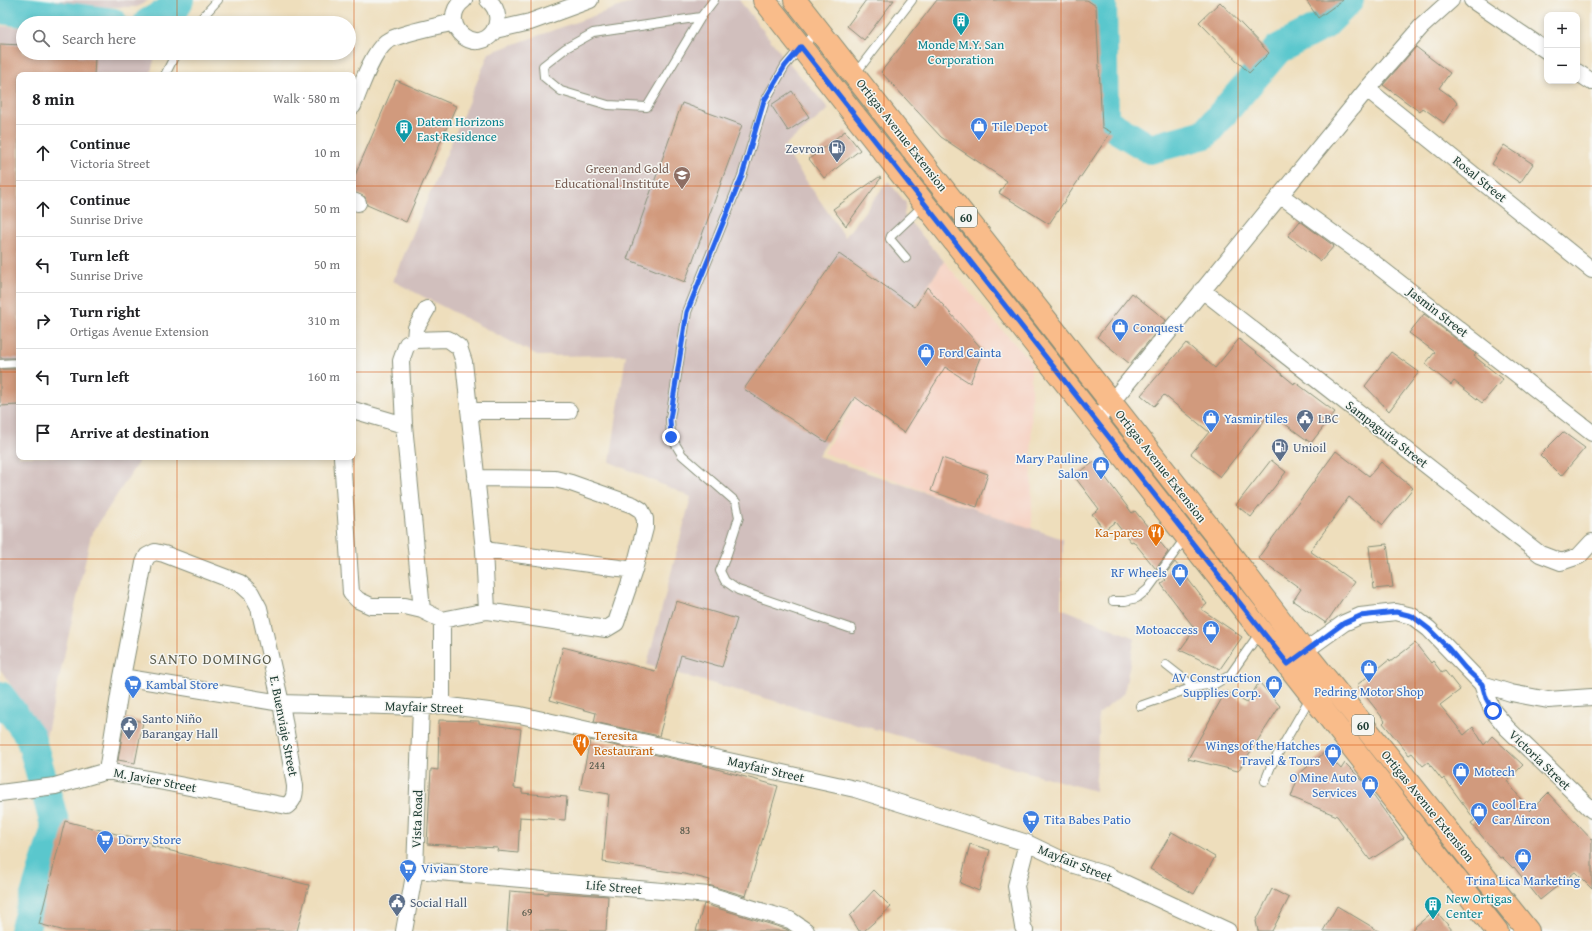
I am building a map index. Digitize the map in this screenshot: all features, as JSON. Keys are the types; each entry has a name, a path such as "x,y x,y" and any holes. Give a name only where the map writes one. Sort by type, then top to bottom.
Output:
{"main road":[{"name":"Ortigas Avenue Extension","path":"764,0 1261,631 1296,658 1311,696 1497,931"},
{"name":"Ortigas Avenue Extension","path":"801,5 819,31 1231,555 1296,658 1526,930"}],"street":[{"path":"464,0 456,8 454,22 460,34 472,41 485,39 497,24 564,0"},
{"path":"488,0 497,11 497,24"},
{"path":"497,24 530,22 590,0"},
{"path":"1096,421 1367,89 1421,27 1451,0"},
{"path":"1472,0 1544,49"},
{"path":"356,99 375,55 386,42 404,35 454,22"},
{"path":"1580,74 1592,82"},
{"name":"Rosal Street","path":"1367,89 1592,270"},
{"name":"Jasmin Street","path":"1280,195 1374,263 1592,433"},
{"name":"Sampaguita Street","path":"1202,290 1540,554 1561,562 1579,556 1592,542"},
{"path":"415,340 416,328 427,309"},
{"path":"422,610 404,426 401,361 407,344 415,340 448,339 459,347 464,362 484,550 487,611"},
{"path":"356,411 404,426"},
{"path":"469,411 569,411"},
{"path":"342,460 351,593 358,600 371,606 405,606 422,610 442,620 487,611 606,629 616,623 634,570 645,528 645,519 640,510 633,505 571,483 555,479 476,478"},
{"path":"484,550 634,570"},
{"name":"E. Buenviaje Street","path":"122,677 144,563 147,556 155,552 164,554 240,584 251,593 259,608 280,703 296,786 295,796 287,806"},
{"path":"1296,658 1344,623 1360,616 1396,612 1412,616 1429,629 1482,684 1511,693 1548,700 1592,697"},
{"path":"442,620 442,705"},
{"path":"106,771 122,677"},
{"name":"Mayfair Street","path":"122,677 280,703 421,707 442,705 520,715 856,789 1027,843 1072,864 1107,875 1228,931"},
{"name":"Victoria Street","path":"1482,684 1486,698 1493,711 1507,728 1592,810"},
{"name":"Vista Road","path":"404,931 415,870 421,707"},
{"name":"M. Javier Street","path":"5,792 55,786 106,771 287,806"},
{"path":"1025,931 1016,886 1027,843"},
{"name":"Life Street","path":"415,870 709,895 790,920 806,931"}],"lane":[{"path":"203,16 218,0"},
{"path":"700,17 593,34 566,48 543,66 544,77 562,91 608,105 647,107 700,17 714,0"},
{"path":"854,75 912,0"},
{"path":"819,31 801,47 785,66 764,101 742,176 687,312 670,419 671,437 682,455 736,502 739,517 720,571 725,581 738,590 852,629"},
{"path":"167,72 173,60"},
{"path":"906,258 890,239 891,236 925,205"},
{"path":"0,364 16,363"},
{"path":"1113,601 1125,602 1137,598 1148,588 1186,536"},
{"path":"1140,706 1194,687 1215,684 1230,675 1261,631"},
{"path":"1166,665 1194,687"},
{"path":"1265,781 1271,766 1311,696"}],"shaded area":[{"path":"44,0 149,0 137,7 75,7"},
{"path":"638,0 739,0 784,57 829,109 783,147 845,237 888,181 906,203 904,215 944,261 818,456 1063,539 1061,608 1135,638 1124,693 1098,715 1099,735 1095,791 647,665 691,497 610,462 626,355 539,356 393,281 489,53"},
{"path":"0,26 16,27 16,60 154,60 151,72 16,72 16,460 139,460 91,535 46,737 0,669"},
{"path":"944,261 994,321 1031,362 1032,529 927,492 824,453"}],"building":[{"path":"866,0 894,0 864,40 847,26"},
{"path":"937,0 1087,0 1096,6 1102,127 1111,132 1049,224 999,193 1007,181 941,137 881,72"},
{"path":"1306,0 1343,0 1318,18"},
{"path":"1220,2 1269,53 1249,73 1199,22"},
{"path":"0,44 16,45 16,60 95,60 94,72 16,72 16,358 0,358"},
{"path":"1416,47 1450,73 1439,88 1453,98 1457,103 1444,123 1423,108 1420,112 1383,85"},
{"name":"Datem Horizons East Residence","path":"396,80 456,106 406,222 367,205 365,197 356,193 356,173"},
{"path":"792,91 809,117 788,131 771,105"},
{"path":"682,103 742,125 685,282 627,259"},
{"path":"845,131 860,150 824,178 809,159"},
{"path":"1504,145 1533,164 1520,183 1492,164"},
{"path":"879,177 881,178 846,226 833,209"},
{"path":"1300,221 1334,246 1321,261 1288,236"},
{"path":"839,254 915,307 927,287 983,350 970,383 945,367 904,433 855,397 826,442 744,389"},
{"path":"1132,293 1166,320 1130,364 1097,337"},
{"path":"1424,314 1476,354 1474,356 1503,379 1482,403 1454,381 1451,385 1425,364 1435,352 1409,333"},
{"path":"1239,339 1294,384 1295,382 1335,412 1311,443 1270,413 1220,477 1191,454 1209,432 1164,395 1154,406 1141,395 1186,343 1215,368"},
{"path":"1391,352 1419,372 1389,411 1365,386"},
{"path":"0,369 16,369 16,405 0,406"},
{"path":"1563,432 1585,448 1561,476 1540,455"},
{"path":"1336,451 1369,476 1381,462 1413,488 1383,525 1349,497 1310,551 1354,582 1326,623 1293,601 1301,589 1258,558"},
{"path":"942,458 988,474 977,507 931,491"},
{"path":"1271,460 1286,472 1251,517 1236,505"},
{"path":"1094,462 1132,513 1135,511 1168,552 1156,569 1115,522 1104,530 1092,514 1099,509 1074,476"},
{"path":"1387,544 1393,587 1374,589 1369,546"},
{"path":"1175,562 1207,604 1201,609 1242,637 1220,669 1180,650 1195,629 1161,584 1166,580 1163,577"},
{"path":"676,601 737,619 722,667 681,655 659,736 594,722 596,713 550,700 563,647 655,671"},
{"path":"1415,643 1431,663 1433,661 1442,673 1445,671 1460,690 1440,705 1464,735 1473,727 1484,745 1492,736 1523,765 1507,781 1530,811 1548,793 1592,840 1592,889 1575,872 1540,900 1514,867 1513,868 1502,857 1500,858 1471,823 1475,820 1444,778 1442,780 1428,762 1423,766 1412,753 1409,755 1383,723 1385,721 1357,685 1389,660 1390,662"},
{"path":"1259,682 1280,706 1238,771 1188,759 1226,691 1247,703"},
{"name":"Santo Niño Barangay Hall","path":"125,718 143,722 135,763 118,760"},
{"path":"439,720 479,721 479,723 521,729 514,788 522,789 522,793 567,797 565,820 520,817 518,853 497,851 498,848 427,844 431,769 438,770"},
{"path":"590,740 706,766 778,786 746,896 708,885 710,880 685,874 603,862 609,794 580,789"},
{"path":"1325,752 1341,769 1345,763 1362,780 1404,838 1370,860 1337,816 1291,797 1299,774"},
{"path":"65,821 152,843 151,846 309,885 297,931 65,931 39,924"},
{"path":"1172,832 1215,857 1194,894 1150,869"},
{"path":"970,844 990,850 979,891 960,883"},
{"path":"1272,889 1289,898 1272,931 1258,931 1256,921"},
{"path":"874,890 891,907 864,931 859,931 850,916"},
{"path":"510,891 608,896 606,931 507,931"},
{"path":"704,904 786,929 789,931 696,931"},
{"path":"1337,906 1379,931 1323,931"},
{"name":"New Ortigas Center","path":"1435,910 1453,931 1410,931"}],"waterway":[{"path":"161,16 175,8 179,0"},
{"path":"1102,0 1104,121 1150,149 1205,134 1278,49 1324,25 1349,0"},
{"path":"0,9 56,16"},
{"path":"0,696 30,736 56,828 24,931"}],"place":[{"name":"Monde M.Y. San Corporation","path":"961,36"},
{"name":"Tile Depot","path":"979,141"},
{"name":"Datem Horizons East Residence","path":"404,143"},
{"name":"Zevron","path":"837,163"},
{"name":"Green and Gold Educational Institute","path":"682,190"},
{"name":"Conquest","path":"1120,342"},
{"name":"Ford Cainta","path":"926,367"},
{"name":"Yasmir tiles","path":"1211,433"},
{"name":"LBC","path":"1305,433"},
{"name":"Unioil","path":"1280,462"},
{"name":"Mary Pauline Salon","path":"1101,480"},
{"name":"Ka-pares","path":"1156,547"},
{"name":"RF Wheels","path":"1180,587"},
{"name":"Motoaccess","path":"1211,644"},
{"name":"Pedring Motor Shop","path":"1369,683"},
{"name":"Kambal Store","path":"133,699"},
{"name":"AV Construction Supplies Corp.","path":"1274,699"},
{"name":"Santo Niño Barangay Hall","path":"129,740"},
{"name":"Teresita Restaurant","path":"581,757"},
{"name":"Wings of the Hatches Travel & Tours","path":"1333,767"},
{"name":"Motech","path":"1461,786"},
{"name":"O Mine Auto Services","path":"1370,799"},
{"name":"Cool Era Car Aircon","path":"1479,826"},
{"name":"Tita Babes Patio","path":"1031,834"},
{"name":"Dorry Store","path":"105,854"},
{"name":"Trina Lica Marketing","path":"1523,872"},
{"name":"Vivian Store","path":"408,883"},
{"name":"Social Hall","path":"397,917"},
{"name":"New Ortigas Center","path":"1433,920"}],"district":[{"name":"SANTO DOMINGO","path":"211,658"}],"route":[{"path":"671,437 670,419 687,312 742,176 764,101 775,85 785,66 801,47 1288,664 1344,623 1360,616 1396,612 1412,616 1429,629 1449,649 1465,668 1482,684 1486,698 1493,711"}]}
